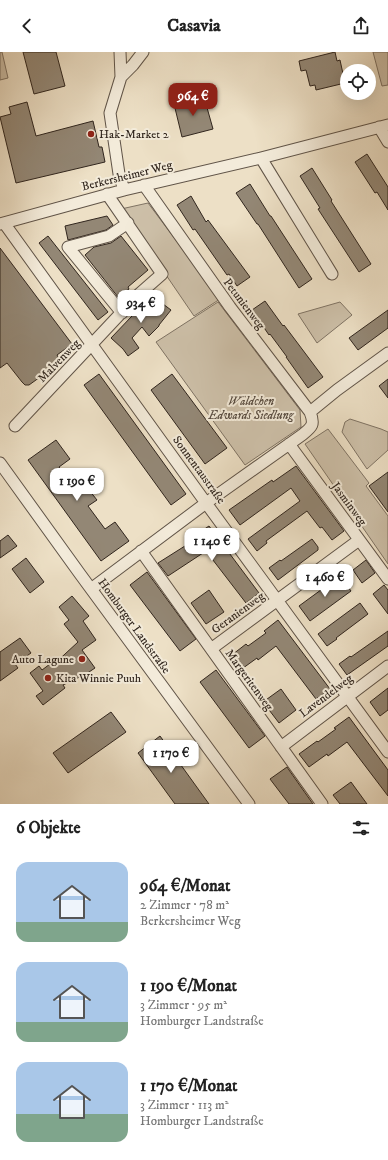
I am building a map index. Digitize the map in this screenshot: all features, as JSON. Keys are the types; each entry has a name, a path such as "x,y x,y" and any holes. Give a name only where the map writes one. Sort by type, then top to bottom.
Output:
{"street":[{"path":"120,52 121,77 110,113 119,174 124,190"},
{"path":"121,77 133,65 142,52"},
{"path":"384,126 388,142"},
{"name":"Berkersheimer Weg","path":"2,223 107,194 261,158 384,126"},
{"path":"261,158 332,274"},
{"name":"Petunienweg","path":"144,185 230,307 310,412"},
{"name":"Malvenweg","path":"15,426 138,296 162,274 107,194"},
{"name":"Sonnentaustraße","path":"2,223 93,345 206,503 388,752"},
{"path":"122,313 68,247 109,236 128,223"},
{"path":"91,588 206,503 302,435 312,427 313,420 310,412 337,390 388,353"},
{"name":"Jasminweg","path":"289,444 388,579"},
{"name":"Homburger Landstraße","path":"0,462 249,804"},
{"name":"Geranienweg","path":"211,649 359,540"},
{"name":"Margeritenweg","path":"141,551 322,804"},
{"name":"Lavendelweg","path":"281,747 388,666"}],"green space":[{"path":"0,52 2,52 8,78 0,80"},
{"path":"373,52 388,52 388,85 382,86"},
{"path":"148,203 220,299 194,316 121,209"},
{"name":"Wäldchen Edwards Siedlung","path":"218,302 300,410 301,427 245,465 156,342"},
{"path":"340,302 352,315 317,343 298,314"},
{"path":"350,419 388,432 388,450 367,469 342,432 345,422"},
{"path":"328,429 369,483 366,486 388,516 388,564 305,444"}],"building":[{"path":"23,52 56,52 65,86 34,94"},
{"path":"335,52 337,61 340,60 341,64 340,84 316,90 315,85 310,86 306,70 301,71 299,61"},
{"path":"204,97 213,129 182,137 174,104"},
{"path":"27,102 36,136 93,121 99,147 102,147 105,162 16,183 0,117 11,114 9,107"},
{"path":"367,154 388,187 388,210 355,162"},
{"path":"312,168 371,264 359,272 318,209 320,208 300,176"},
{"path":"250,184 312,279 299,288 258,224 236,193"},
{"path":"191,196 206,222 208,220 250,277 237,286 229,274 227,275 195,229 193,230 177,205"},
{"path":"107,216 113,225 106,230 68,240 65,226"},
{"path":"48,236 108,312 98,320 39,243"},
{"path":"121,236 148,270 128,287 129,289 118,297 85,255 94,247 111,243"},
{"path":"0,248 72,344 57,355 61,362 29,385 25,385 22,382 7,363 0,368"},
{"path":"153,294 160,300 159,301 171,310 149,336 142,327 132,338 139,348 128,356 111,338"},
{"path":"265,301 323,377 308,388 252,310"},
{"path":"388,310 388,328 358,350 349,338"},
{"path":"99,374 186,494 171,505 84,385"},
{"path":"172,374 227,448 205,464 151,390"},
{"path":"388,379 388,398 379,386"},
{"path":"56,440 70,459 59,467 77,491 85,485 97,500 88,506 105,529 115,522 129,541 101,561 28,460"},
{"path":"296,466 344,531 332,540 322,527 320,528 307,511 266,541 267,543 257,551 248,539 300,501 291,488 240,525 229,510 272,480 273,482"},
{"path":"388,472 388,512 369,486"},
{"path":"209,526 259,593 246,603 206,551 168,576 158,563 196,539 194,536"},
{"path":"8,535 17,546 0,558 0,541"},
{"path":"312,539 318,547 318,550 278,580 269,568"},
{"path":"26,558 44,582 30,593 12,569"},
{"path":"366,560 375,573 362,583 353,570"},
{"path":"147,572 196,639 180,651 130,585"},
{"path":"340,576 351,591 310,621 299,606"},
{"path":"384,585 388,590 388,614 373,594"},
{"path":"209,590 224,612 206,624 191,603"},
{"path":"72,596 89,616 83,621 96,640 82,650 95,668 63,685 65,688 43,705 36,696 43,691 30,673 39,666 42,670 50,664 52,666 78,642 64,624 69,620 59,607"},
{"path":"360,603 368,614 327,646 318,634"},
{"path":"278,620 330,689 316,699 276,646 258,660 257,658 239,671 228,658 246,644 248,646 266,633 264,631"},
{"path":"388,631 388,646 347,675 339,664"},
{"path":"20,638 31,653 15,664 18,668 0,681 0,652"},
{"path":"216,670 265,736 249,748 200,682"},
{"path":"388,688 388,710 380,716 370,702"},
{"path":"281,689 296,710 279,723 263,702"},
{"path":"111,712 126,732 68,773 53,753"},
{"path":"349,717 388,770 388,796 347,742 328,756 327,754 309,767 299,754 336,729 334,728"},
{"path":"160,736 209,804 175,804 138,753"},
{"path":"287,767 313,804 289,804 270,779"},
{"path":"351,782 367,804 340,804 333,795"}],"place":[{"name":"Hak-Market 2","path":"91,134"},
{"name":"Auto Lagune","path":"82,659"},
{"name":"Kita Winnie Puuh","path":"48,678"}]}
